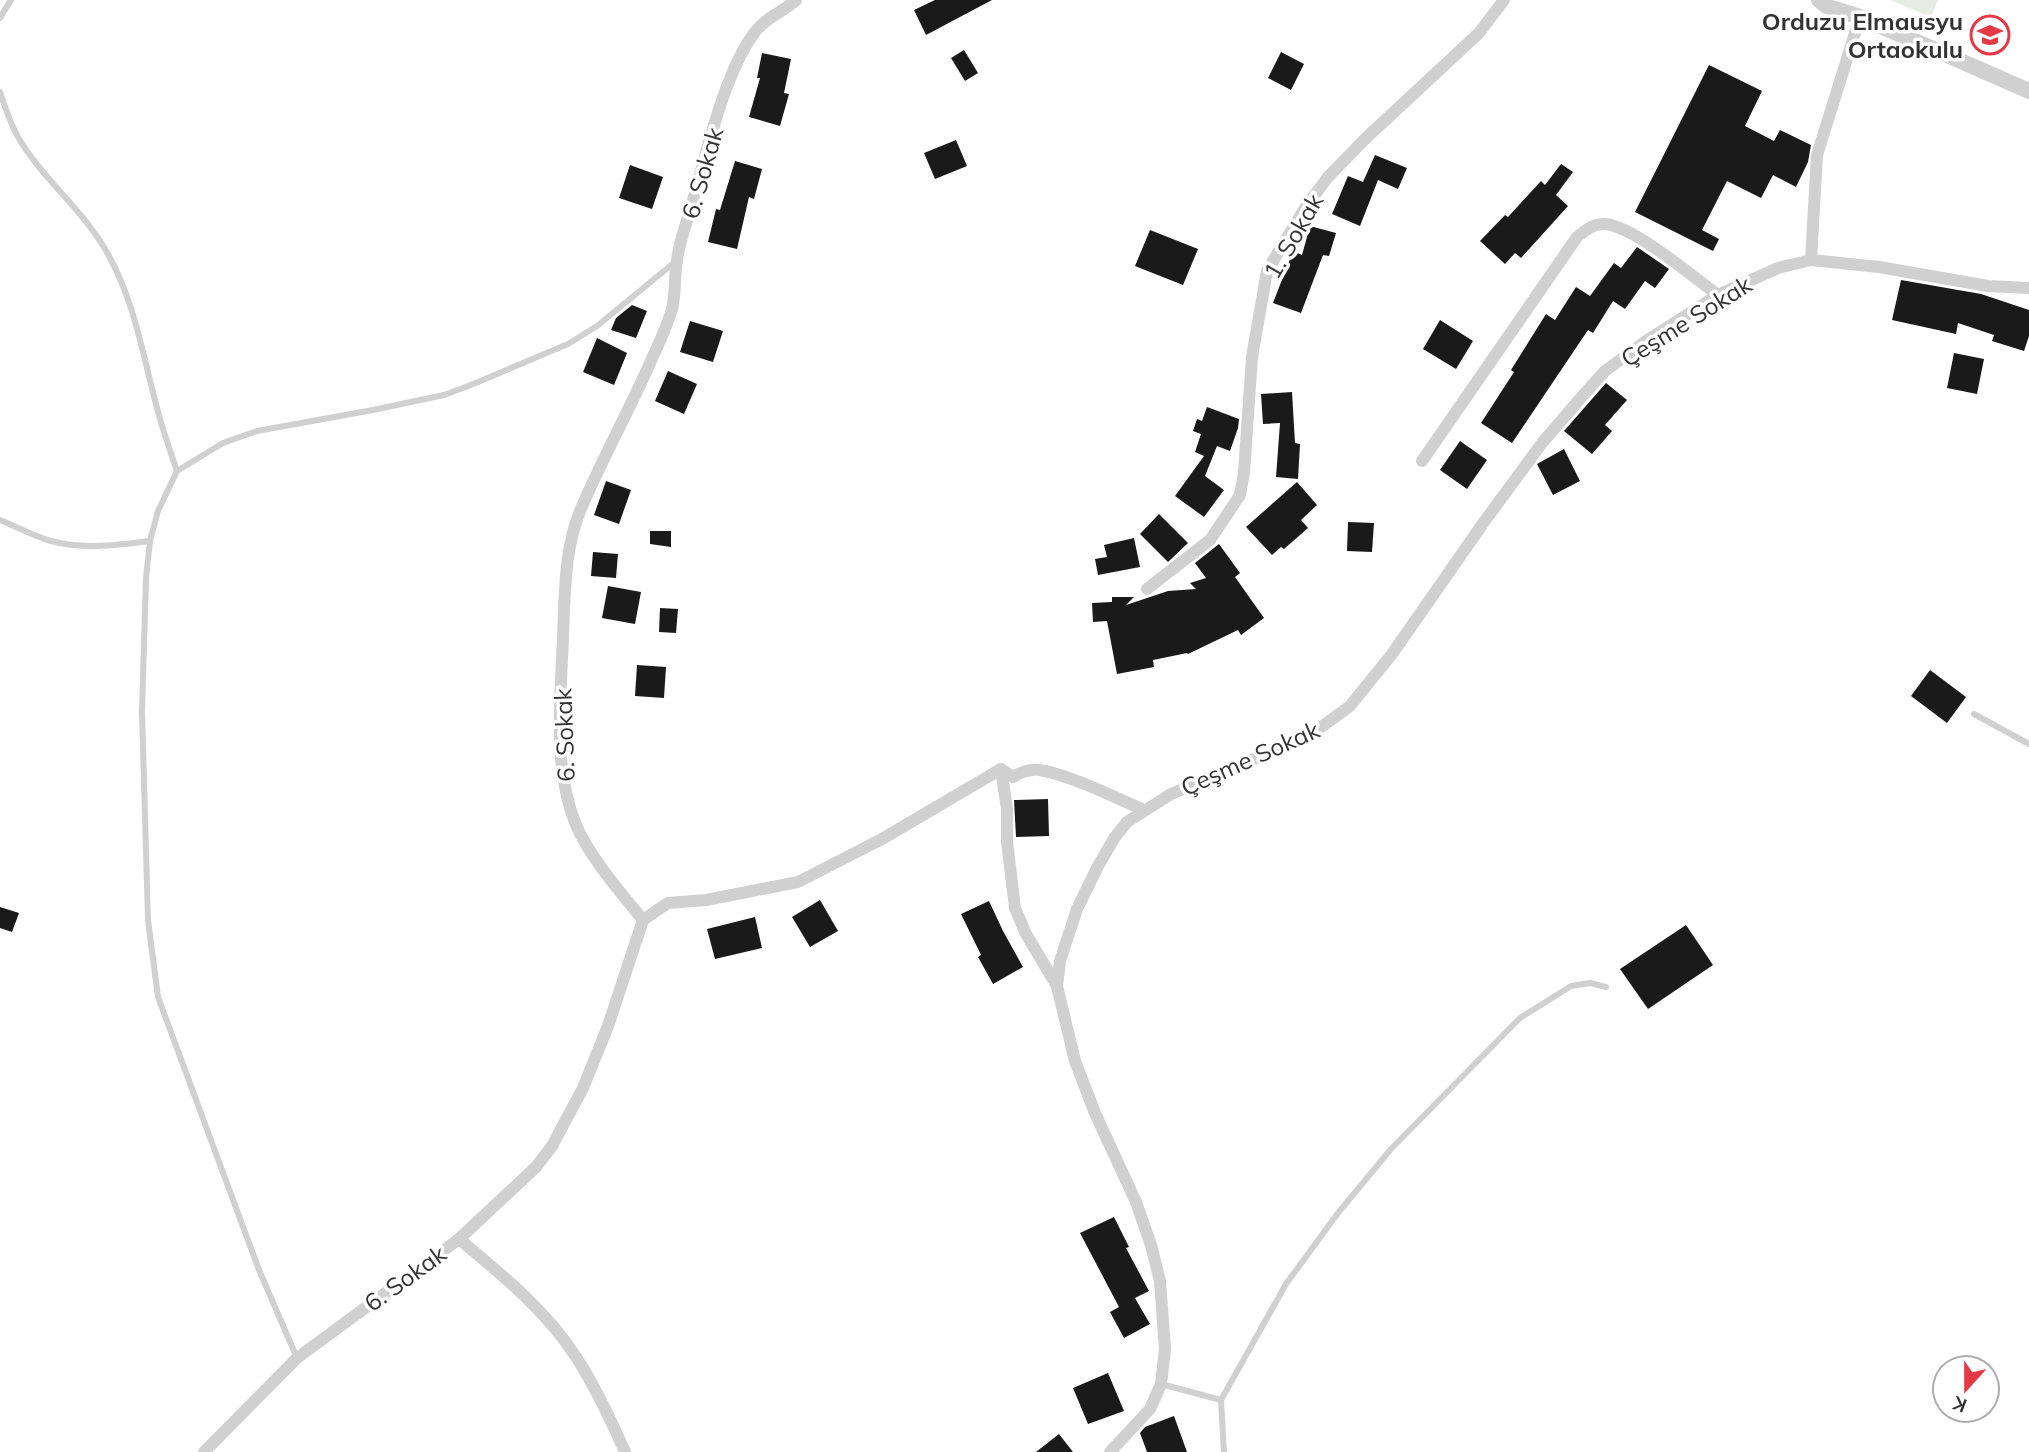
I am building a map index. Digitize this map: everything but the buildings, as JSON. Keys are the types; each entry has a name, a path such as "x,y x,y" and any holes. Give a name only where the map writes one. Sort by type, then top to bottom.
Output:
{"street":[{"name":"6. Sokak","path":"204,1452 297,1358 460,1239 536,1167 568,1118 608,1026 643,920 589,849 569,805 561,755 568,559 579,514 665,329 676,289 677,260 711,138 731,79 745,46 757,29 796,0"},
{"name":"1. Sokak","path":"1147,589 1210,540 1240,495 1252,357 1267,271 1305,208 1328,177 1479,33 1504,0"},
{"path":"1819,0 1828,7 1860,17 2029,92"},
{"path":"1811,260 1817,155 1860,17"},
{"path":"1422,461 1577,237 1590,227 1606,224 1645,242 1718,295"},
{"name":"Çeşme Sokak","path":"1110,1452 1150,1409 1161,1384 1165,1349 1160,1281 1152,1245 1136,1202 1095,1113 1075,1061 1057,986 1066,938 1098,866 1115,837 1127,822 1144,810 1194,783 1309,736 1350,706 1392,654 1542,443 1585,393 1605,371 1718,295 1778,268 1811,260 1879,267 1988,286 2029,288"},
{"path":"643,920 668,903 706,900 798,881 883,839 1001,769"},
{"path":"1001,769 1013,777 1029,770 1040,770 1144,810"},
{"path":"1001,769 1015,908 1026,934 1057,986"},
{"path":"460,1239 517,1288 561,1336 577,1357 625,1452"}],"lane":[{"path":"0,18 11,0"},
{"path":"0,92 18,137 86,221 108,253 121,280 140,332 159,414 177,471"},
{"path":"297,1358 259,1270 158,996 148,920 142,739 146,578 150,541 158,511 177,471 223,443 257,430 444,395 530,361 569,344 597,326 677,260"},
{"path":"0,520 51,540 75,545 102,547 150,541"},
{"path":"1974,714 2029,744"},
{"path":"1224,1452 1221,1400 1286,1284 1338,1213 1391,1149 1520,1018 1571,986 1590,983 1606,987"},
{"path":"1161,1384 1221,1400"}],"shaded area":[{"path":"1890,0 1938,0 1931,17"}],"place":[{"name":"Orduzu Elmausyu Ortaokulu","path":"1990,35"}]}
